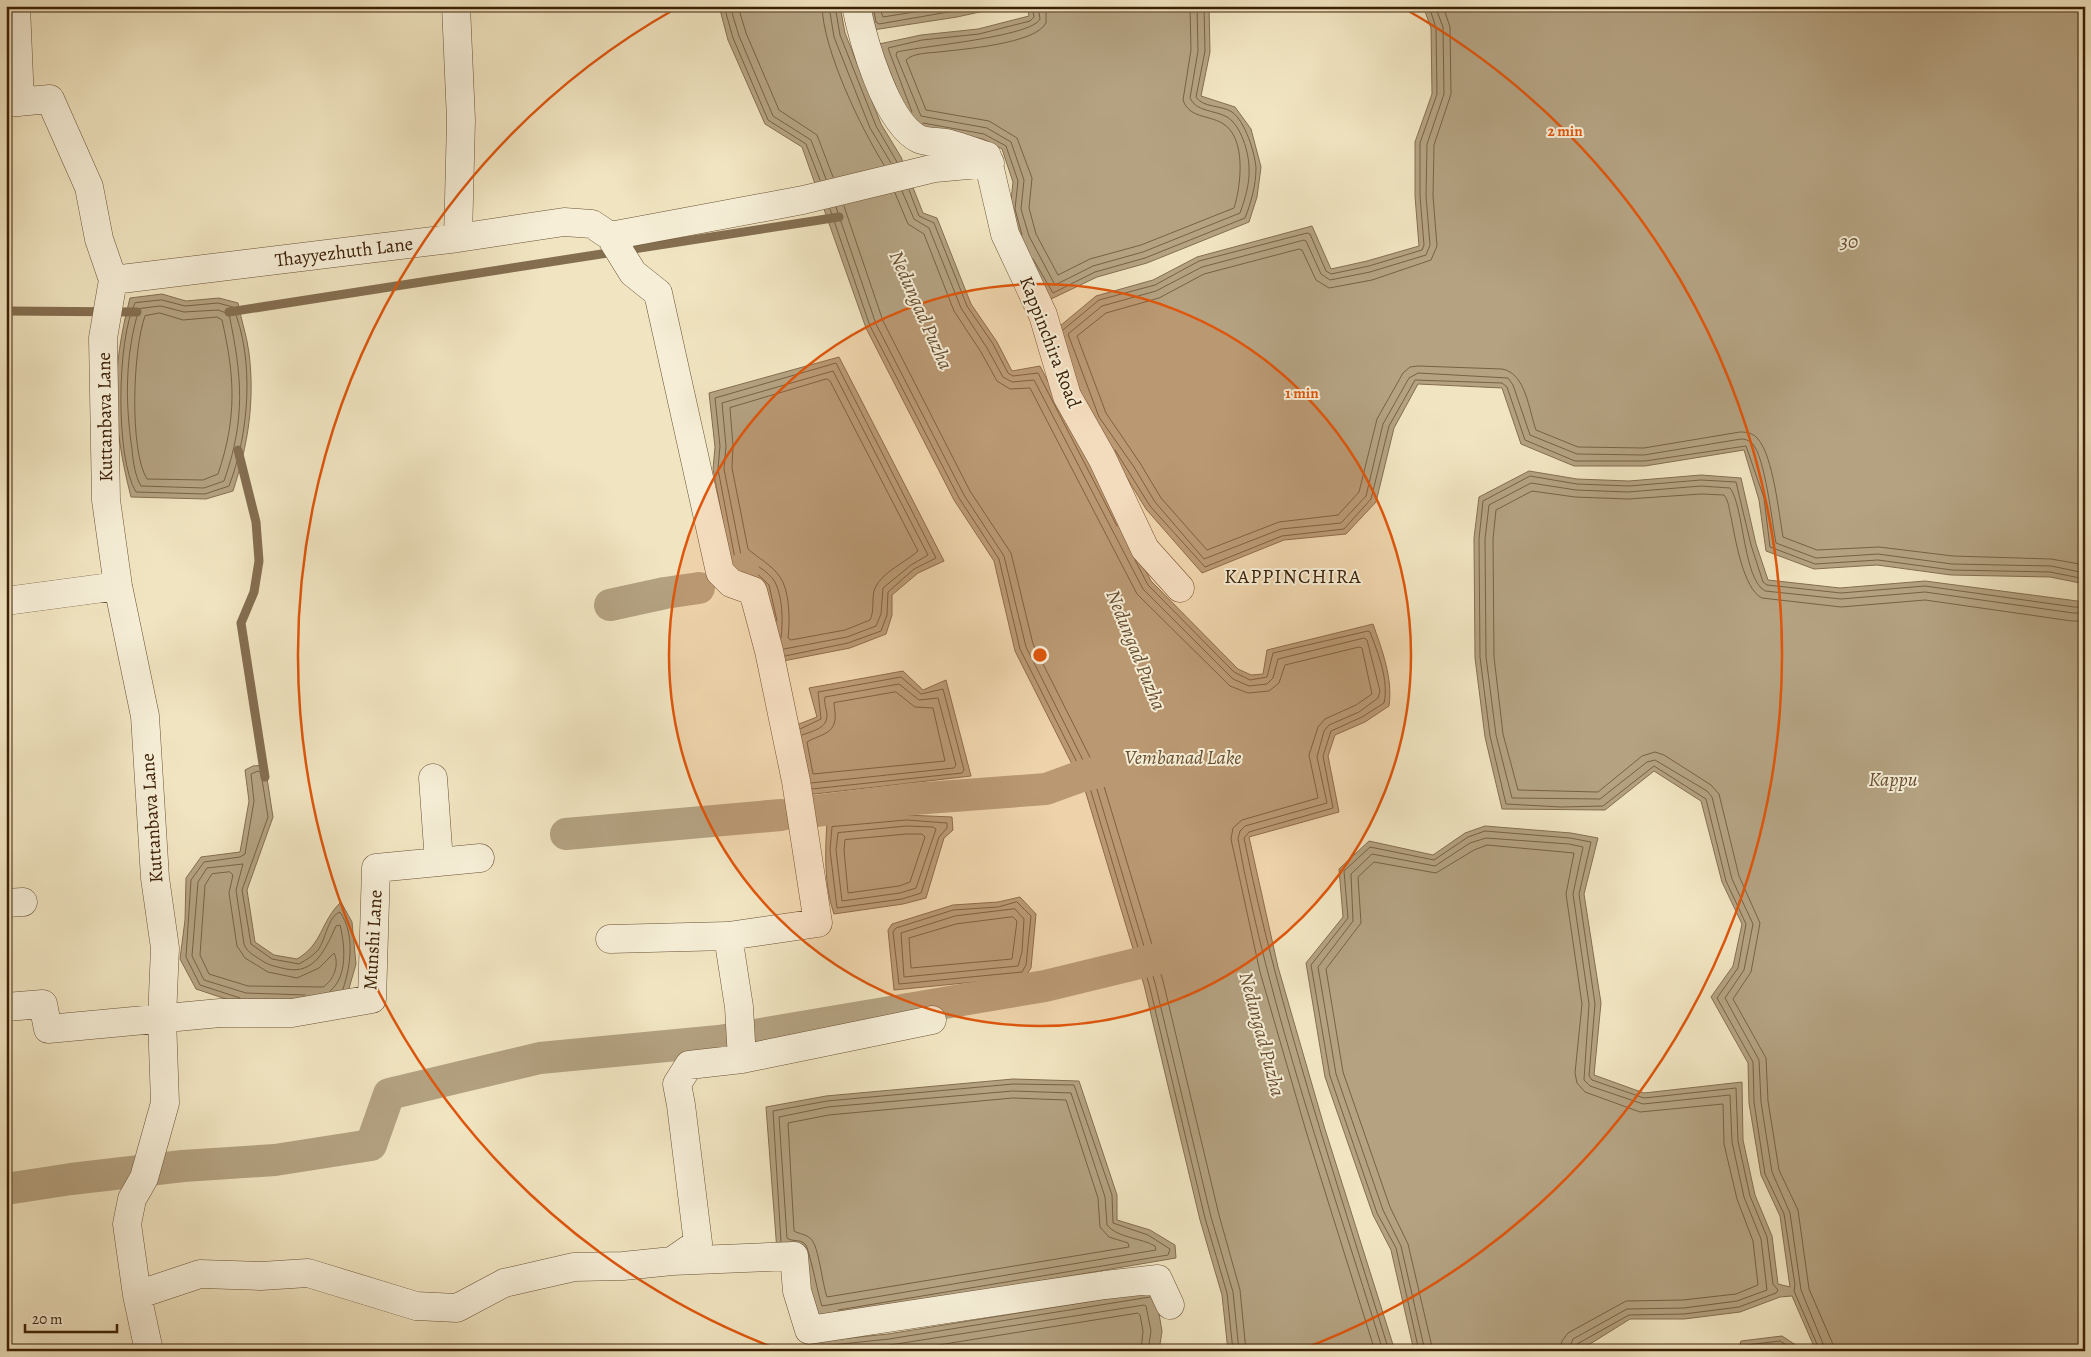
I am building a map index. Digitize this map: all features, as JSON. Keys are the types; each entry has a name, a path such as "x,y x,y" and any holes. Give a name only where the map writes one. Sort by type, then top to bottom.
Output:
{"street":[{"path":"16,6 13,103 50,99 89,187 99,239 113,280"},
{"path":"456,6 461,120 458,238"},
{"path":"610,939 728,936 818,924 796,781 769,651 753,591 731,583 720,572 658,293 633,273 610,236 803,200 935,168 990,163 986,156 949,143 920,140 904,127 890,106 864,45 856,6"},
{"name":"Kappinchira Road","path":"990,163 993,190 1004,234 1043,315 1067,396 1102,458 1145,549 1180,588"},
{"name":"Thayyezhuth Lane","path":"113,280 458,238 564,222 592,224 610,236"},
{"name":"Kuttanbava Lane","path":"113,280 106,320 106,500 118,586 145,716 155,878 165,948 162,1018 165,1103 146,1170 132,1199 127,1224 137,1295 149,1351"},
{"path":"6,601 118,586"},
{"path":"433,778 439,862"},
{"name":"Munshi Lane","path":"162,1018 220,1013 292,1013 372,999 376,868 480,858"},
{"path":"728,936 741,1022 742,1060"},
{"path":"6,1006 43,1004 48,1029 162,1018"},
{"path":"672,1261 698,1244 684,1124 677,1084 689,1065 742,1060 932,1020"},
{"path":"137,1295 200,1274 261,1276 308,1273 416,1306 457,1308 504,1283 574,1267 794,1256 797,1291 809,1330 1105,1285 1158,1279 1170,1305"}],"water":[{"name":"Vembanad Lake","path":"719,6 840,6 845,33 881,124 901,157 923,213 937,218 971,304 997,342 1012,371 1040,366 1151,581 1238,669 1251,675 1263,674 1267,650 1373,624 1388,675 1389,706 1365,722 1335,735 1328,756 1339,812 1249,837 1278,967 1324,1126 1395,1351 1228,1351 1222,1295 1200,1220 1144,985 1085,790 1015,651 994,561 954,500 866,328 802,147 765,124 728,40"},
{"path":"868,6 1007,6 957,17 873,30"},
{"path":"1027,6 1209,6 1210,52 1201,96 1235,107 1251,129 1261,167 1257,197 1249,222 1147,263 1097,277 1049,300 1018,241 1010,210 1013,182 1002,149 983,139 912,126 879,44 921,35 978,29 1029,16"},
{"name":"30","path":"1423,6 2085,6 2085,584 2050,577 1951,575 1877,565 1814,569 1766,551 1759,500 1744,450 1645,466 1574,466 1521,444 1502,388 1418,384 1394,428 1376,502 1346,534 1284,540 1202,573 1146,509 1089,422 1054,331 1096,296 1153,280 1197,257 1312,226 1331,269 1419,246 1415,196 1415,142 1432,94 1431,28"},
{"path":"162,294 186,301 219,298 238,303 247,340 251,371 251,406 243,457 233,491 206,499 131,497 125,470 117,421 116,397 119,349 124,324 130,298"},
{"path":"839,357 944,561 918,573 892,595 892,615 886,634 850,648 778,662 765,588 746,570 731,564 713,469 715,447 709,393"},
{"name":"Kappu","path":"1529,471 1577,479 1629,481 1701,475 1741,478 1756,544 1768,580 1840,588 1925,581 2085,602 2085,1351 1816,1351 1792,1296 1780,1297 1740,1312 1684,1319 1630,1319 1590,1344 1574,1351 1414,1351 1391,1250 1373,1215 1325,1077 1306,963 1343,917 1339,869 1369,841 1433,855 1465,833 1485,826 1571,833 1598,838 1584,894 1601,1003 1594,1075 1644,1093 1742,1082 1743,1140 1755,1195 1772,1236 1778,1284 1790,1287 1780,1216 1761,1175 1749,1103 1748,1063 1711,997 1733,966 1742,924 1722,882 1701,801 1654,771 1605,810 1502,809 1485,737 1475,658 1474,538 1479,497"},
{"path":"903,671 923,690 946,680 971,776 797,796 786,729 817,717 809,688"},
{"path":"265,765 273,817 247,890 255,942 274,955 297,959 312,947 329,917 341,902 352,922 356,964 348,992 330,1006 244,1005 196,989 180,959 185,920 186,878 201,857 240,852 249,801 245,770 253,766"},
{"path":"906,815 952,817 953,830 944,838 926,898 903,904 834,914 827,880 827,822"},
{"path":"1020,897 1036,914 1031,968 1025,977 894,990 888,930 892,924 953,905 998,902"},
{"path":"1013,1079 1079,1081 1117,1195 1117,1220 1150,1230 1175,1245 1176,1258 815,1319 777,1251 766,1107 826,1096"},
{"path":"1155,1291 1162,1331 1159,1351 785,1351 821,1341 888,1334"},
{"path":"1782,1336 1805,1351 1738,1351 1741,1341"}],"waterway":[{"path":"229,312 839,217"},
{"path":"6,311 137,312"},
{"path":"238,450 256,522 259,561 254,592 241,623 265,777"},
{"path":"728,575 743,569"},
{"path":"610,605 699,588"},
{"path":"791,814 913,799 1046,789 1079,777 1122,766"},
{"path":"566,834 781,815"},
{"path":"6,1189 71,1179 183,1166 275,1160 371,1145 389,1094 540,1058 719,1041 1045,986 1181,953"}],"district":[{"name":"KAPPINCHIRA","path":"1293,576"}],"water label":[{"name":"Nedungad Puzha","path":"921,310"},
{"name":"Nedungad Puzha","path":"1136,650"},
{"name":"Nedungad Puzha","path":"1262,1034"}]}
